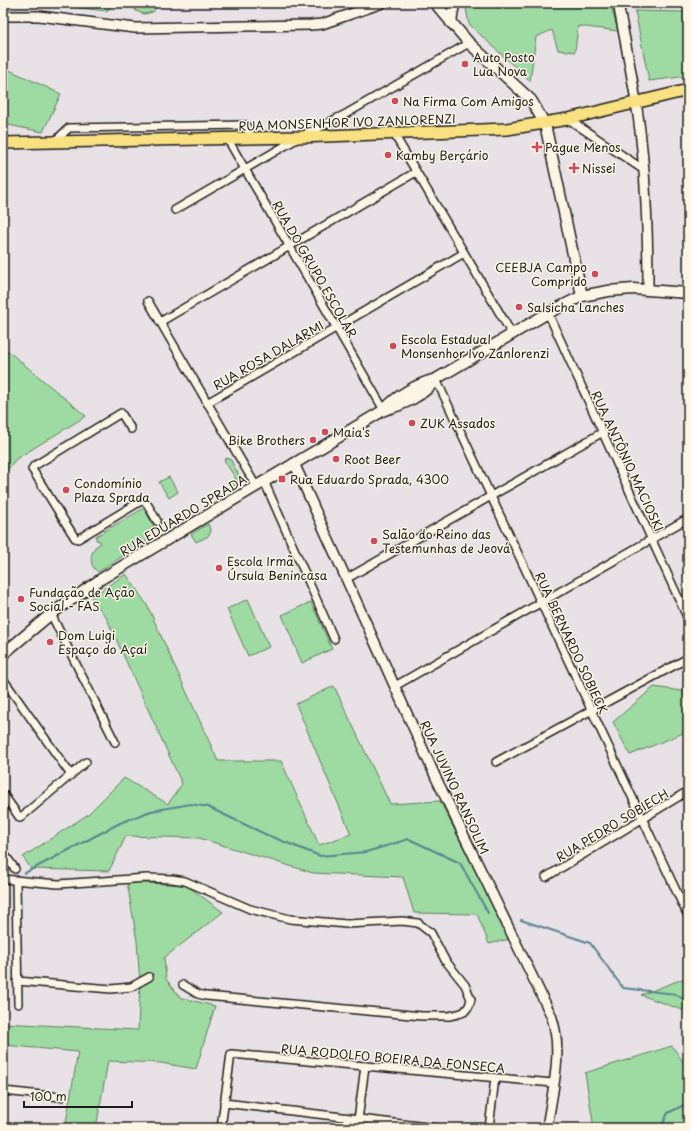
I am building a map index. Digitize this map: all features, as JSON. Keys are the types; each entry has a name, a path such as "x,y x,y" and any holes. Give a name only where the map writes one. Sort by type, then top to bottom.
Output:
{"main road":[{"path":"435,3 469,43 522,90 537,108 545,124 582,296"},
{"path":"451,23 454,3"},
{"name":"RUA MONSENHOR IVO ZANLORENZI","path":"3,143 300,137 487,131 568,120 688,90"},
{"name":"RUA EDUARDO SPRADA","path":"3,654 51,614 101,579 384,410 394,399 426,382 436,379 548,313 582,296 608,291 648,290 688,293"}],"street":[{"path":"3,16 40,16 135,28 311,25 322,24 382,3"},
{"path":"618,3 636,102 644,170 648,227 648,290"},
{"path":"175,210 300,137 344,115 469,43"},
{"path":"568,120 644,170"},
{"path":"55,141 70,128 246,126 252,138"},
{"path":"394,134 512,334"},
{"name":"RUA DO GRUPO ESCOLAR","path":"227,138 384,410"},
{"path":"160,322 416,172"},
{"name":"RUA ROSA DALARMI","path":"208,403 464,253"},
{"path":"148,301 208,403 260,484 334,639"},
{"name":"RUA ANTÔNIO MACIOSKI","path":"548,313 688,619"},
{"name":"RUA BERNARDO SOBIECK","path":"436,379 688,916"},
{"path":"131,428 121,412 34,466 32,469 75,538 78,539 141,502 146,502 157,521"},
{"path":"346,579 603,432"},
{"name":"RUA JUVINO RANSOLIM","path":"294,464 436,778 555,1025 557,1045 547,1128"},
{"path":"395,686 685,520"},
{"path":"51,614 115,742"},
{"path":"496,762 688,658"},
{"path":"3,679 71,775"},
{"path":"3,794 20,818 86,762"},
{"name":"RUA PEDRO SOBIECH","path":"546,877 688,791"},
{"path":"3,852 15,869"},
{"path":"3,879 58,884 147,878 172,879 192,884 250,909 290,919 347,924 410,921 425,927 431,933 444,960 466,985 471,999 469,1006 464,1012 449,1016 422,1016 206,996 198,994 183,985"},
{"path":"16,881 18,1004"},
{"path":"17,980 111,989 131,987 149,977"},
{"name":"RUA RODOLFO BOEIRA DA FONSECA","path":"224,1103 231,1054 553,1084"},
{"path":"357,1128 365,1066"},
{"path":"489,1128 495,1078"},
{"path":"3,1091 61,1097"},
{"path":"221,1128 224,1103 436,1128"}],"green space":[{"path":"62,3 113,3 107,11 51,5"},
{"path":"132,3 158,3 153,12 144,14 136,11"},
{"path":"465,3 610,3 618,31 578,26 575,52 558,50 552,30 536,37 530,81 469,24"},
{"path":"635,11 688,12 688,76 649,81"},
{"path":"3,67 61,94 43,132 3,124"},
{"path":"3,347 86,416 16,459 3,475"},
{"path":"227,458 230,459 241,479 232,489 231,483 236,479 224,460"},
{"path":"169,477 178,492 169,498 159,482"},
{"path":"144,508 154,527 149,531 151,538 98,572 93,566 91,560 95,547 100,544 100,541 96,540 96,536"},
{"path":"208,524 211,532 207,537 196,542 191,534"},
{"path":"126,574 147,605 218,761 281,761 319,845 351,834 296,704 334,686 390,804 440,801 510,939 489,944 477,914 414,913 403,877 313,873 199,838 126,836 109,871 31,869 23,857 87,815 124,778 168,804 182,784 106,617 91,597"},
{"path":"248,599 269,647 248,656 227,609"},
{"path":"311,602 332,649 302,663 282,615"},
{"path":"654,687 688,692 688,731 630,755 613,722"},
{"path":"127,882 186,885 223,912 164,958 166,979 181,998 215,1006 196,1069 161,1063 108,1061 96,1128 65,1128 78,1052 3,1045 3,1023 138,1030 140,984 137,941"},
{"path":"685,978 688,979 688,1012 641,995"},
{"path":"672,1046 684,1063 688,1062 688,1128 594,1128 585,1073"}],"waterway":[{"path":"25,873 120,823 151,811 191,804 208,807 267,835 320,856 366,852 409,839 460,863 488,913"},
{"path":"521,920 590,943 623,988 675,994 688,1002"},
{"path":"661,1128 668,1113 688,1103"}],"place":[{"name":"Auto Posto Lua Nova","path":"465,64"},
{"name":"Na Firma Com Amigos","path":"395,101"},
{"name":"Pague Menos","path":"537,147"},
{"name":"Kamby Berçário","path":"388,155"},
{"name":"Nissei","path":"574,168"},
{"name":"CEEBJA Campo Comprido","path":"595,274"},
{"name":"Salsicha Lanches","path":"519,307"},
{"name":"Escola Estadual Monsenhor Ivo Zanlorenzi","path":"393,346"},
{"name":"ZUK Assados","path":"412,423"},
{"name":"Maia's","path":"325,432"},
{"name":"Bike Brothers","path":"313,440"},
{"name":"Root Beer","path":"336,459"},
{"name":"Rua Eduardo Sprada, 4300","path":"282,479"},
{"name":"Condomínio Plaza Sprada","path":"66,490"},
{"name":"Salão do Reino das Testemunhas de Jeová","path":"374,541"},
{"name":"Escola Irmã Úrsula Benincasa","path":"219,568"},
{"name":"Fundação de Ação Social - FAS","path":"21,599"},
{"name":"Dom Luigi Espaço do Açaí","path":"50,642"}]}
